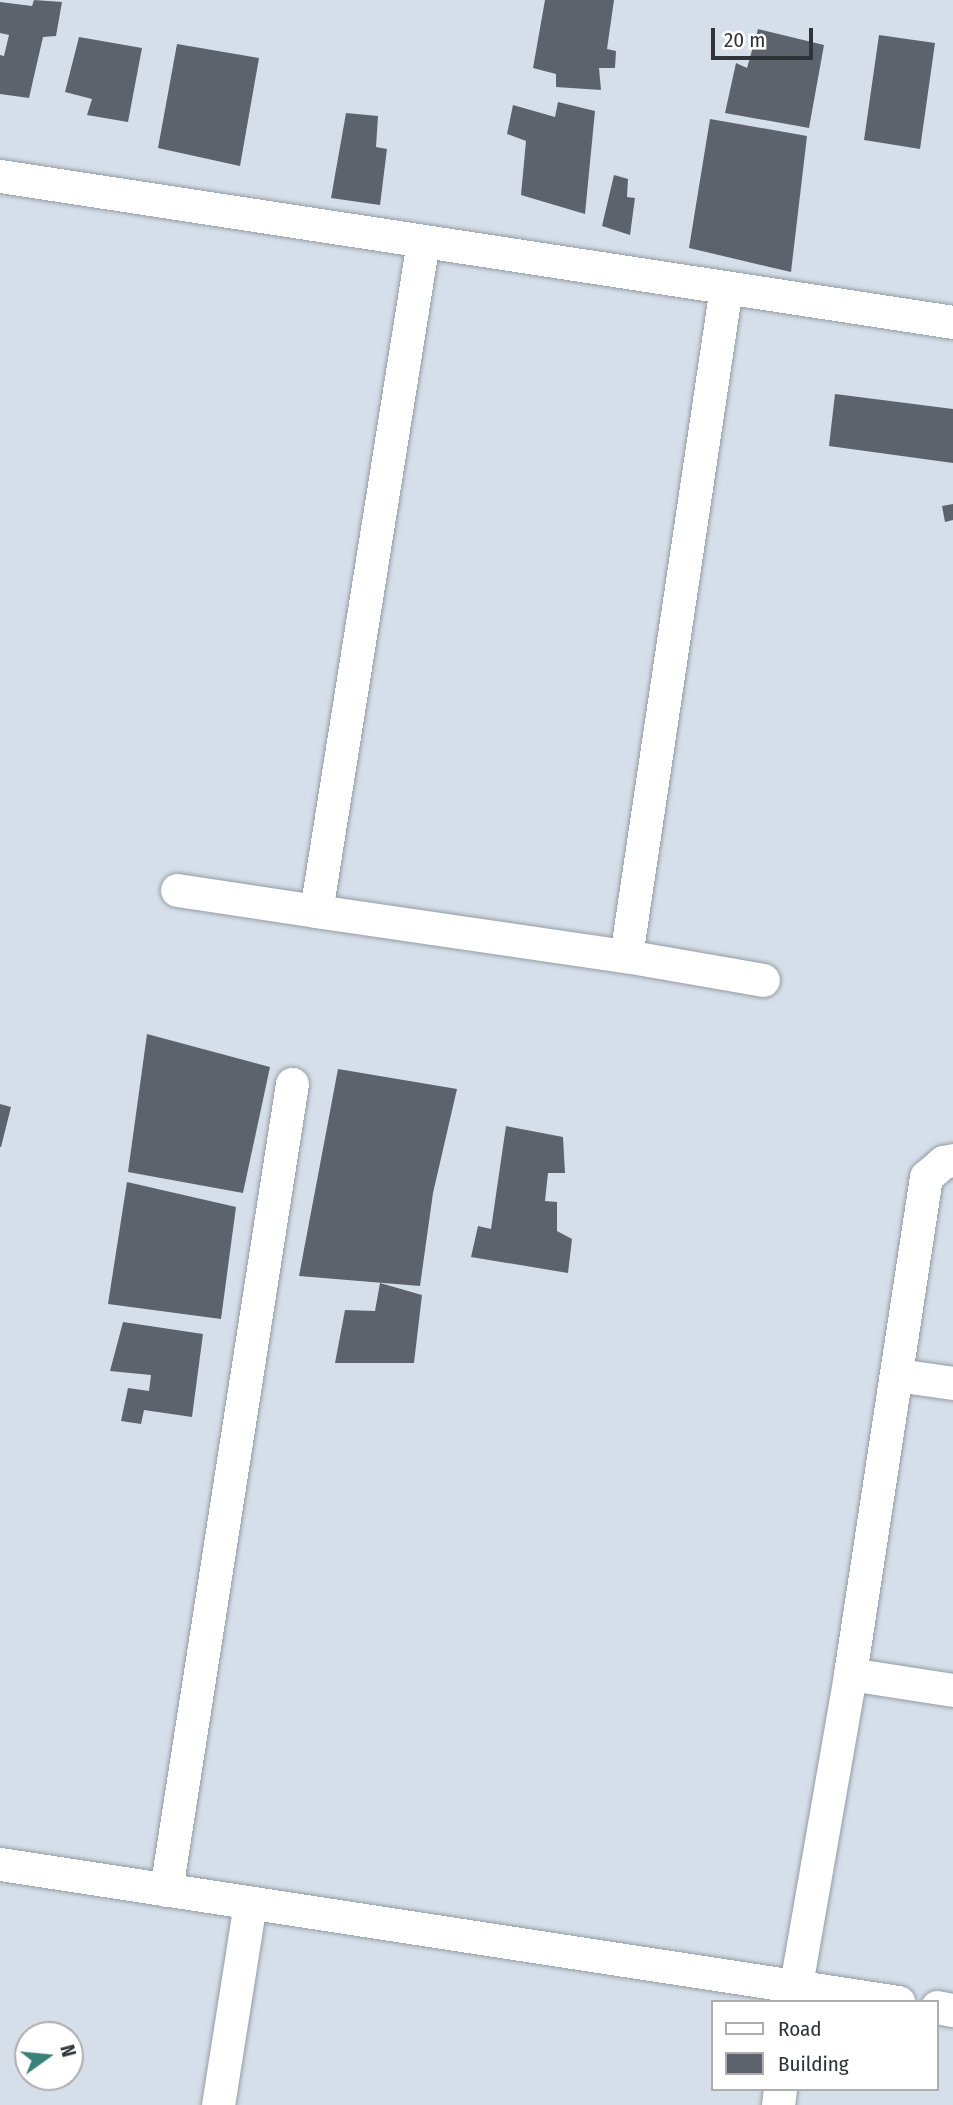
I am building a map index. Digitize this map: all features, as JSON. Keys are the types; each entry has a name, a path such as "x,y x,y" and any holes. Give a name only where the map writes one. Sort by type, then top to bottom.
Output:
{"street":[{"path":"0,176 953,322"},
{"path":"316,911 423,241"},
{"path":"626,956 726,287"},
{"path":"177,890 626,956 763,980"},
{"path":"166,1890 292,1084"},
{"path":"794,1994 850,1674 926,1177 943,1161 953,1160"},
{"path":"897,1375 953,1383"},
{"path":"850,1674 953,1690"},
{"path":"0,1864 794,1994 872,2000"},
{"path":"218,2105 250,1903"}],"building":[{"path":"34,0 62,2 56,36 43,37 29,98 0,94 0,55 4,56 9,35 0,33 0,2 32,6"},
{"path":"545,0 614,0 607,49 616,51 615,68 599,68 601,90 556,87 556,74 533,68"},
{"path":"758,29 824,45 809,128 725,113 736,63 747,68"},
{"path":"879,35 935,43 920,149 864,140"},
{"path":"79,37 142,48 128,122 87,115 92,99 65,92"},
{"path":"177,44 259,58 240,166 158,148"},
{"path":"558,102 595,111 585,214 521,195 526,141 507,134 513,105 555,117"},
{"path":"346,113 378,116 376,147 387,149 380,205 331,198"},
{"path":"710,119 807,136 791,272 689,248"},
{"path":"614,175 628,179 627,197 635,198 630,235 602,226"},
{"path":"835,394 953,409 953,463 829,446"},
{"path":"953,504 953,520 945,522 942,506"},
{"path":"147,1034 270,1067 243,1193 128,1172"},
{"path":"338,1069 457,1089 433,1193 420,1286 299,1276"},
{"path":"0,1104 11,1107 1,1147 0,1147"},
{"path":"506,1126 563,1137 565,1173 548,1173 545,1201 557,1202 557,1231 572,1239 568,1273 471,1257 478,1226 491,1229"},
{"path":"127,1182 236,1207 221,1319 108,1304"},
{"path":"380,1283 422,1295 414,1363 335,1363 345,1310 375,1311"},
{"path":"123,1322 203,1334 192,1417 144,1410 141,1424 121,1421 128,1388 149,1391 151,1375 110,1371"}]}
